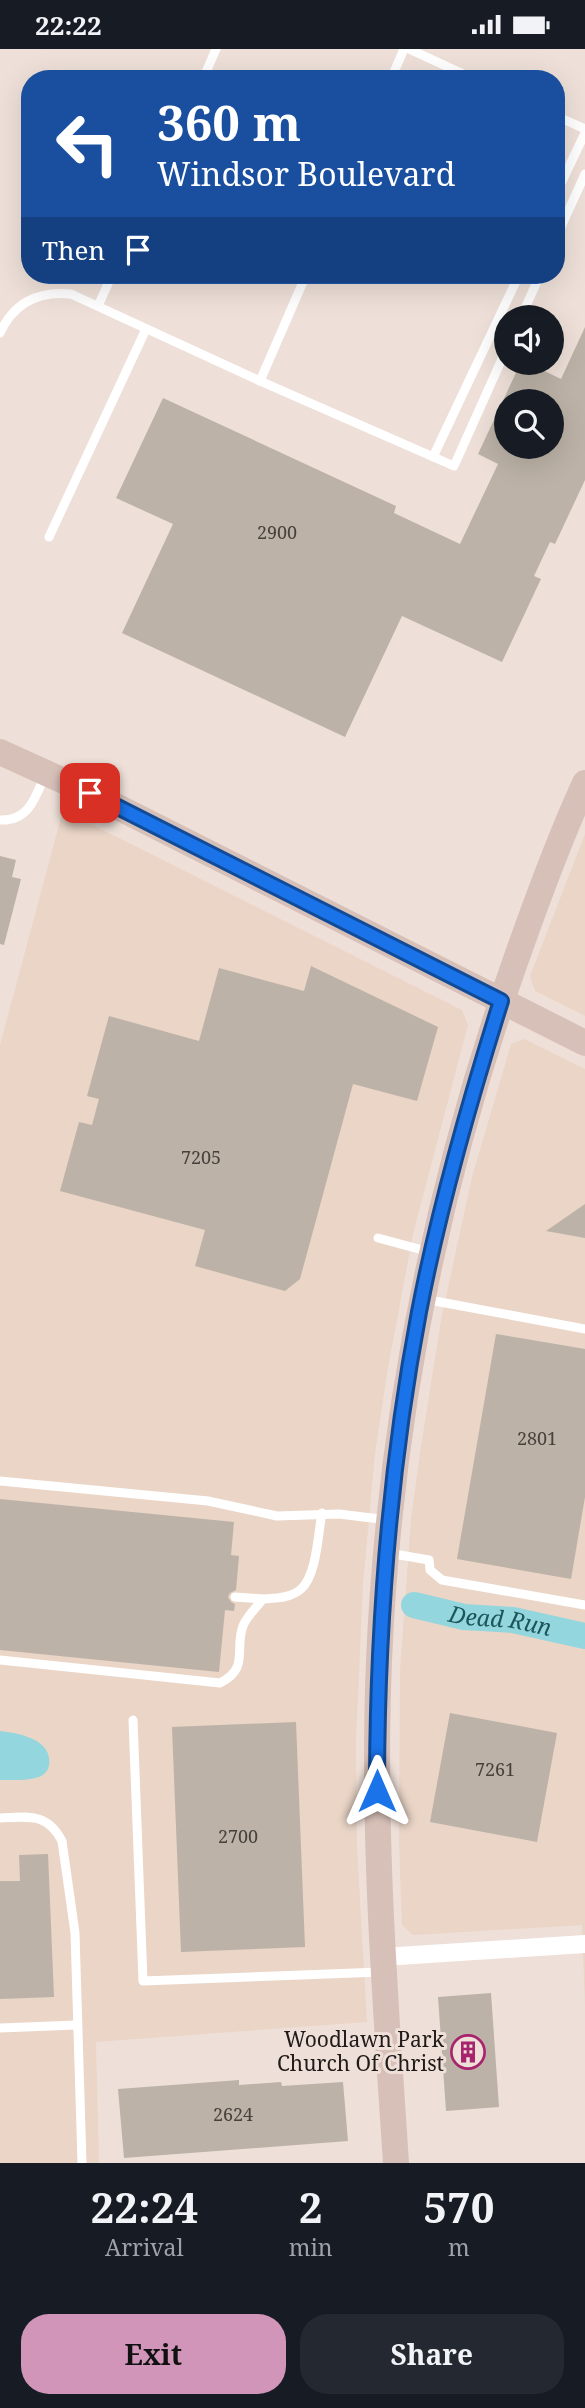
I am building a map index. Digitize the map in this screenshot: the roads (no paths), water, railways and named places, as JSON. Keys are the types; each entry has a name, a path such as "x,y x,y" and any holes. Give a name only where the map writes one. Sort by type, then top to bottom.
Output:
{"main road":[{"path":"0,752 90,793 585,1043"},
{"path":"396,2163 383,1964 377,1739 379,1660 397,1452 422,1298 470,1098 536,901 585,783"}],"street":[{"path":"383,1964 585,1944"}],"lane":[{"path":"207,70 216,49"},
{"path":"396,70 406,49 454,70"},
{"path":"565,121 585,131 565,174"},
{"path":"565,218 585,174"},
{"path":"98,306 108,284"},
{"path":"260,381 302,284"},
{"path":"433,457 515,284"},
{"path":"526,305 536,284"},
{"path":"0,333 14,310 28,299 44,294 71,294 454,466 495,375"},
{"path":"49,537 146,329"},
{"path":"0,820 21,817 29,811 46,773"},
{"path":"378,1238 432,1252"},
{"path":"422,1298 585,1329"},
{"path":"0,1481 208,1501 277,1516 322,1513 390,1520"},
{"path":"235,1597 286,1597 301,1589 310,1576 322,1513"},
{"path":"387,1553 429,1560 430,1570 442,1580 585,1605"},
{"path":"0,1660 220,1683 233,1677 238,1667 243,1626 264,1599"},
{"path":"133,1720 144,1981 383,1964"},
{"path":"0,1818 37,1818 48,1822 62,1841 75,1933 82,2163"},
{"path":"0,2028 76,2025"}],"water":[{"path":"0,1731 16,1733 40,1743 49,1756 46,1773 30,1779 0,1780"}],"waterway":[{"name":"Dead Run","path":"414,1605 464,1617 513,1620 585,1636"}],"place":[{"name":"Woodlawn Park Church Of Christ","path":"468,2052"}]}
